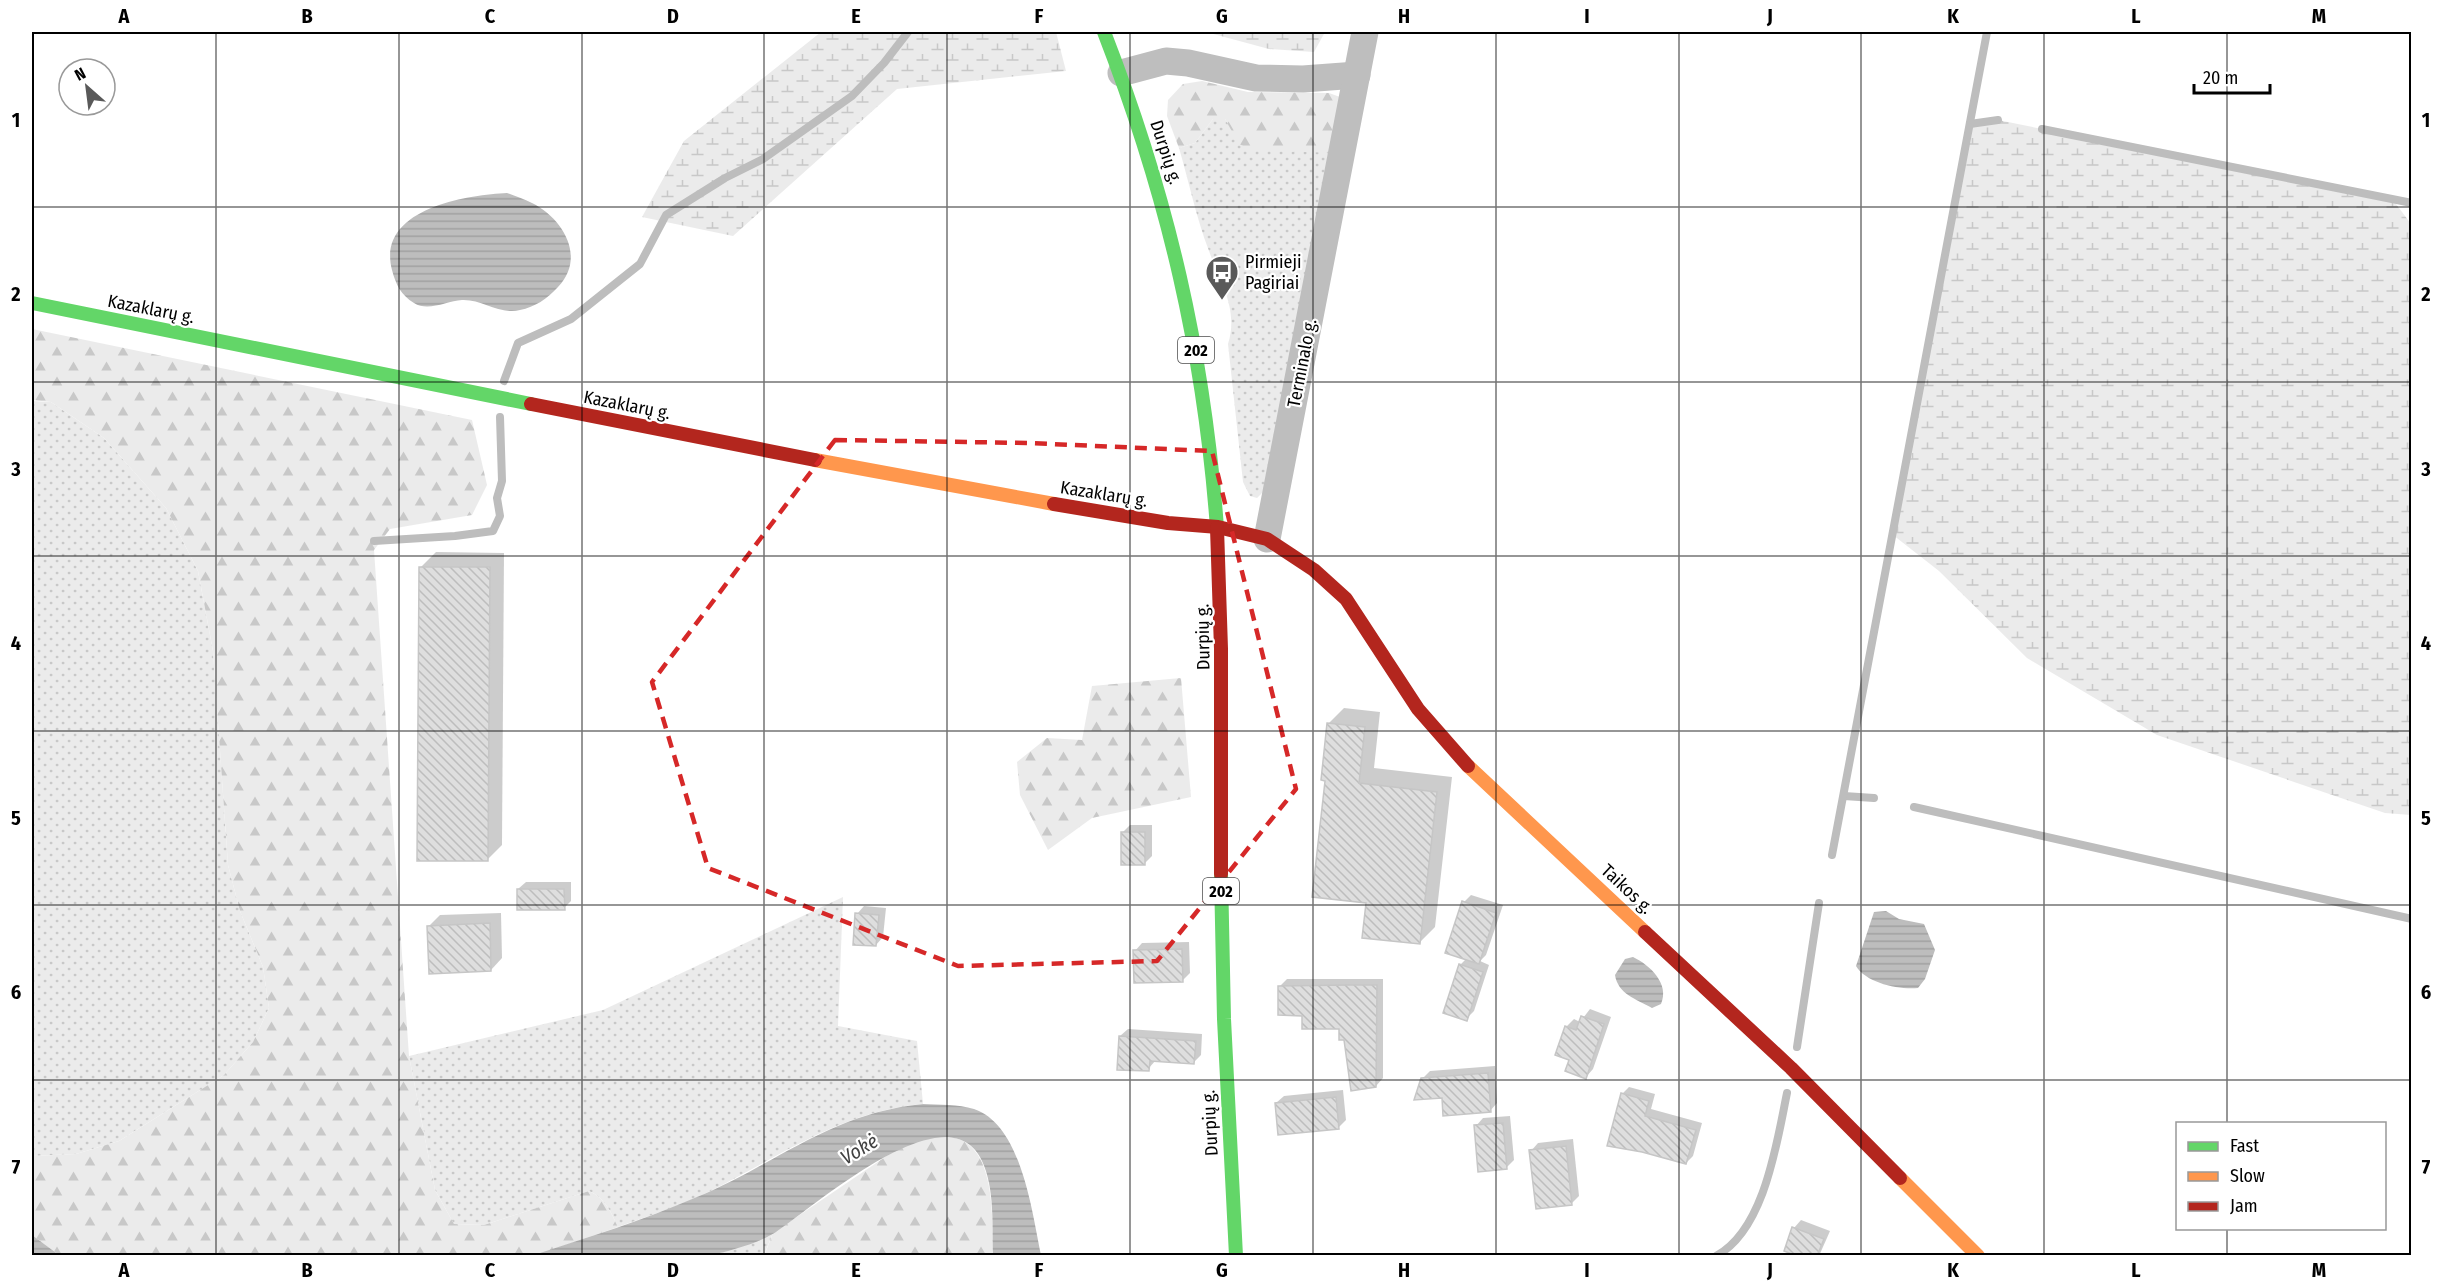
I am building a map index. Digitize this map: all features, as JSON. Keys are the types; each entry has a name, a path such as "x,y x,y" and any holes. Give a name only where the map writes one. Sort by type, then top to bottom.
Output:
{"street":[{"name":"Durpių g.","path":"1104,32 1121,73 1155,176 1189,309 1207,421 1218,527 1222,643 1221,880 1226,1093 1236,1256"},
{"name":"Terminalo g.","path":"1267,539 1365,32"},
{"path":"1121,73 1166,61 1188,63 1256,78 1303,79 1357,75"},
{"name":"Kazaklarų g.","path":"32,303 644,427 1017,498 1168,523 1218,527"},
{"path":"1218,527 1267,539"},
{"name":"Taikos g.","path":"1267,539 1314,570 1346,599 1418,709 1454,753 1791,1068 1978,1256"}],"highlighted area":[{"path":"835,440 1028,443 1212,451 1296,789 1157,961 958,966 708,868 652,682"}],"green space":[{"path":"821,32 1056,32 1066,71 897,89 733,236 642,217 684,141"},
{"path":"1206,32 1325,32 1314,52 1269,49"},
{"path":"1202,81 1248,92 1329,93 1340,97 1336,153 1252,150 1239,144 1225,119 1213,119 1195,143 1179,148 1167,116 1168,100 1183,84"},
{"path":"1213,119 1225,119 1232,130 1336,153 1264,491 1257,498 1250,496 1243,482 1228,344 1231,331 1230,307 1200,225 1179,148 1195,143"},
{"path":"1998,120 2393,200 2411,224 2411,815 2385,813 2157,735 2027,658 1939,571 1893,535 1970,124"},
{"path":"32,329 472,420 487,485 472,515 390,529 374,550 409,1056 435,1190 454,1224 484,1225 589,1191 603,1202 618,1227 534,1256 59,1255 32,1235 32,1156 76,1154 119,1141 224,1075 253,1042 269,1008 263,967 240,911 228,865 213,651 198,571 166,508 104,438 51,402 32,400"},
{"path":"32,401 51,402 104,438 166,508 198,571 213,651 228,865 240,911 263,967 269,1008 253,1042 224,1075 119,1141 76,1154 33,1156"},
{"path":"1181,678 1191,797 1092,818 1048,850 1020,795 1017,762 1047,738 1082,740 1092,686"},
{"path":"843,897 838,1026 917,1041 923,1104 892,1109 834,1127 700,1196 618,1227 603,1202 589,1191 484,1225 454,1224 435,1190 409,1056 603,1010"},
{"path":"937,1137 955,1138 969,1145 979,1156 985,1171 992,1207 993,1255 764,1256 773,1233 891,1153 916,1141"},
{"path":"773,1233 764,1255 707,1256"}],"water":[{"path":"507,193 543,210 554,219 568,240 571,252 570,264 566,276 554,291 536,305 512,311 469,300 425,306 414,303 402,293 392,270 391,249 397,233 411,219 428,209 448,202"},
{"path":"1886,911 1899,919 1924,924 1935,950 1925,979 1918,988 1902,988 1875,981 1867,977 1856,966 1874,912"},
{"path":"1633,957 1652,970 1661,982 1663,997 1661,1004 1652,1008 1629,995 1617,982 1615,975 1625,959"},
{"name":"Vokė","path":"923,1104 955,1105 974,1109 990,1118 1003,1133 1014,1151 1022,1172 1041,1255 993,1255 991,1195 982,1161 965,1142 941,1138 912,1145 880,1160 848,1179 776,1232 733,1249 707,1256 534,1255 637,1221 697,1197 832,1128 890,1109"},
{"path":"32,1235 59,1255 32,1255"}],"building":[{"path":"419,567 490,567 488,861 417,861"},
{"path":"1327,723 1365,727 1359,783 1437,792 1420,944 1362,938 1366,903 1312,897 1325,781 1321,780"},
{"path":"1121,832 1145,832 1145,865 1121,865"},
{"path":"517,889 564,889 565,910 517,910"},
{"path":"1462,901 1496,913 1479,964 1445,953"},
{"path":"855,913 879,915 876,946 853,945"},
{"path":"490,923 491,971 429,974 427,926"},
{"path":"1182,949 1183,982 1134,983 1133,950"},
{"path":"1459,964 1483,972 1467,1021 1443,1013"},
{"path":"1377,985 1376,1087 1351,1091 1344,1040 1339,1040 1339,1029 1302,1029 1302,1016 1278,1015 1278,986"},
{"path":"1581,1016 1604,1024 1586,1079 1565,1071 1569,1060 1555,1055 1565,1026 1576,1030"},
{"path":"1119,1036 1196,1041 1194,1064 1150,1061 1149,1071 1117,1070"},
{"path":"1488,1073 1491,1112 1443,1116 1442,1098 1414,1100 1421,1078"},
{"path":"1621,1093 1649,1101 1645,1116 1696,1130 1686,1164 1642,1152 1607,1146"},
{"path":"1336,1097 1339,1129 1278,1135 1275,1103"},
{"path":"1503,1123 1507,1169 1478,1172 1474,1125"},
{"path":"1566,1146 1572,1205 1536,1209 1529,1150"},
{"path":"1792,1227 1824,1239 1817,1256 1797,1256 1784,1251"}],"waterway":[{"path":"504,381 518,343 571,319 640,264 666,215 725,178 763,159 852,96 884,63 908,32"},
{"path":"1832,855 1987,32"},
{"path":"1970,124 1998,120"},
{"path":"2042,129 2412,203"},
{"path":"374,541 455,536 493,531 500,516 497,498 502,481 500,417"},
{"path":"1844,796 1874,798"},
{"path":"1914,807 2412,919"},
{"path":"1797,1047 1819,903"},
{"path":"1716,1256 1733,1244 1757,1206 1773,1159 1787,1093"}],"traffic: fast":[{"path":"1104,32 1147,154 1180,276 1203,399 1217,528"},
{"path":"32,303 531,404"},
{"path":"1221,874 1224,1019 1236,1256"}],"traffic: slow":[{"path":"815,460 1054,504"},
{"path":"1468,766 1645,932"},
{"path":"1900,1178 1978,1256"}],"traffic: jam":[{"path":"531,404 815,460"},
{"path":"1054,504 1168,523 1218,527 1267,539 1314,570 1346,599 1418,709 1468,766"},
{"path":"1217,528 1221,649 1221,874"},
{"path":"1645,932 1791,1068 1900,1178"}],"place":[{"name":"Pirmieji Pagiriai","path":"1222,301"}]}
